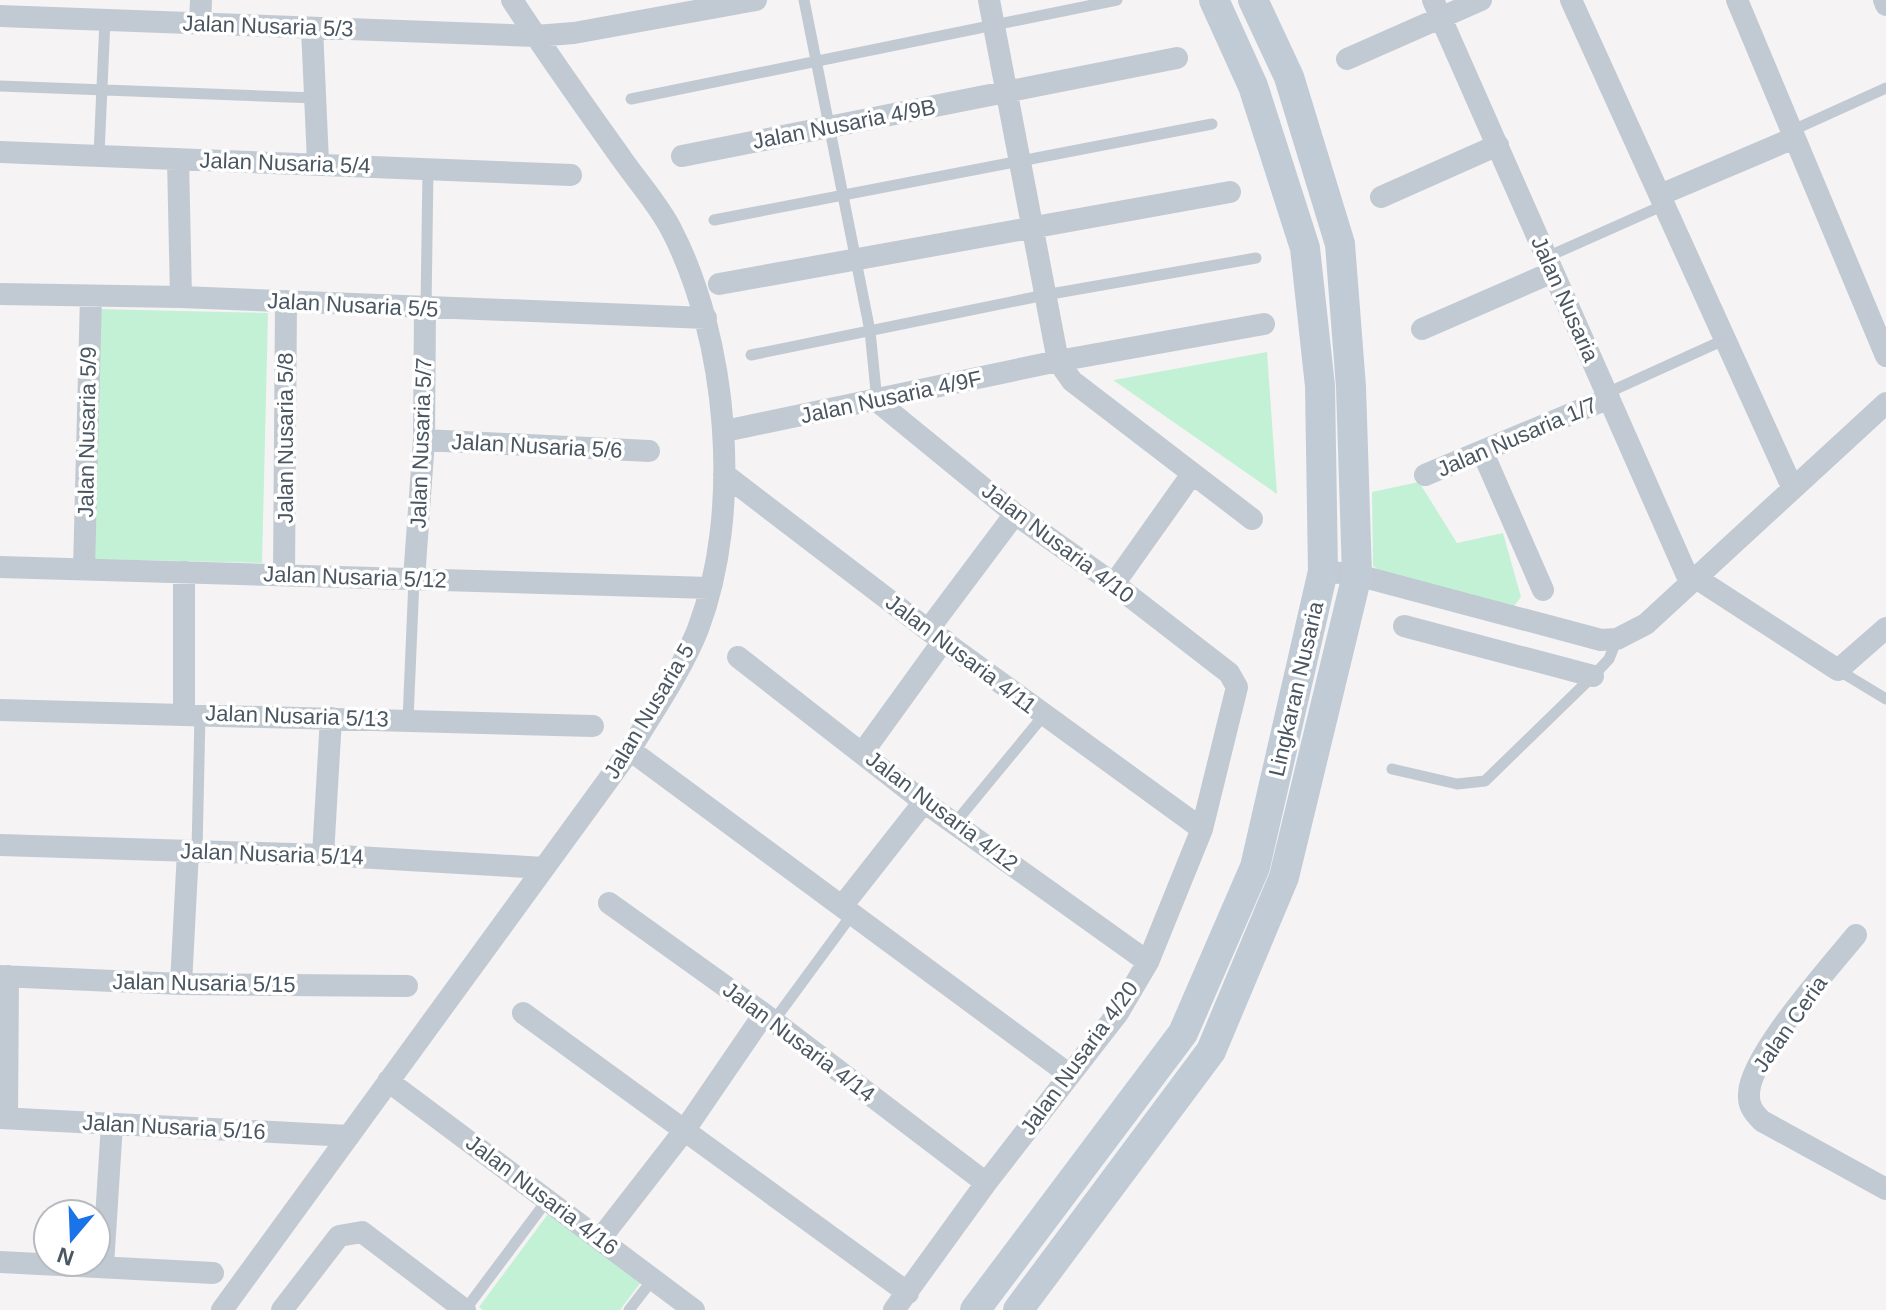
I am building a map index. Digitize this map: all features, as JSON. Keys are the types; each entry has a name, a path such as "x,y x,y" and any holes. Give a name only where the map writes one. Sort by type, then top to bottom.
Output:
{"main road":[{"name":"Lingkaran Nusaria","path":"975,1310 1183,1033 1255,867 1323,571 1320,386 1305,248 1253,86 1214,0"},
{"name":"Lingkaran Nusaria","path":"1018,1310 1211,1051 1284,877 1357,575 1351,387 1340,244 1289,77 1253,0"}],"street":[{"path":"200,23 201,0"},
{"name":"Jalan Nusaria 5","path":"222,1310 630,750 675,676 697,629 710,588 724,474 725,431 706,318 670,227 512,0"},
{"name":"Jalan Nusaria 5/3","path":"0,16 535,36 574,33 756,0"},
{"path":"989,0 1058,361 1072,381 1252,519"},
{"path":"1347,59 1437,9 1481,0"},
{"path":"1571,0 1793,489"},
{"path":"1737,0 1886,356"},
{"name":"Jalan Nusaria","path":"1437,9 1691,578"},
{"path":"312,28 318,162"},
{"name":"Jalan Nusaria 4/9B","path":"682,156 1177,58"},
{"path":"1662,200 1792,134"},
{"path":"1381,197 1498,145"},
{"name":"Jalan Nusaria 5/4","path":"0,152 318,162 571,175"},
{"path":"178,159 181,297"},
{"path":"719,284 1230,192"},
{"path":"1422,329 1550,264"},
{"name":"Jalan Nusaria 5/5","path":"0,294 181,297 706,318"},
{"name":"Jalan Nusaria 5/9","path":"84,569 91,296"},
{"name":"Jalan Nusaria 5/8","path":"284,575 286,301"},
{"name":"Jalan Nusaria 5/7","path":"414,579 424,440 425,308"},
{"name":"Jalan Nusaria 4/9F","path":"725,431 1058,361 1264,324"},
{"name":"Jalan Nusaria 1/7","path":"1425,475 1483,453 1608,396"},
{"name":"Jalan Nusaria 4/10","path":"877,401 1015,514 1114,584 1229,673 1237,687"},
{"path":"1323,571 1357,575 1601,640 1617,639 1646,624 1691,578 1886,403"},
{"name":"Jalan Nusaria 5/6","path":"424,440 649,451"},
{"path":"1483,453 1543,590"},
{"name":"Jalan Nusaria 4/11","path":"724,474 936,635 1202,829"},
{"path":"1114,584 1192,474"},
{"path":"863,752 1015,514"},
{"name":"Jalan Nusaria 5/12","path":"0,567 710,588"},
{"path":"184,572 192,713"},
{"path":"1691,578 1838,670 1886,628"},
{"path":"1404,626 1593,676"},
{"name":"Jalan Nusaria 4/12","path":"738,657 924,802 1148,962"},
{"name":"Jalan Nusaria 4/20","path":"901,1301 986,1183 1118,1013 1148,962 1202,829 1237,687"},
{"name":"Jalan Nusaria 5/13","path":"0,710 593,726"},
{"path":"323,855 331,718"},
{"path":"630,750 1070,1075"},
{"path":"848,909 924,802"},
{"name":"Jalan Nusaria 5/14","path":"0,845 323,855 544,868"},
{"path":"181,984 193,851"},
{"name":"Jalan Nusaria 4/14","path":"609,903 769,1018 986,1183"},
{"name":"Jalan Ceria","path":"1856,935 1756,1067 1748,1098 1752,1111 1762,1121 1886,1189"},
{"path":"4,976 4,1118"},
{"name":"Jalan Nusaria 5/15","path":"4,976 181,984 407,986"},
{"path":"523,1013 684,1131 901,1301"},
{"path":"600,1239 769,1018"},
{"name":"Jalan Nusaria 4/16","path":"388,1081 694,1310"},
{"name":"Jalan Nusaria 5/16","path":"4,1118 349,1136"},
{"path":"107,1198 112,1124"},
{"path":"282,1310 339,1236 362,1232 465,1310"},
{"path":"0,1262 32,1263"},
{"path":"112,1266 213,1273"}],"lane":[{"path":"804,0 870,331 877,401"},
{"path":"631,99 1117,0"},
{"path":"99,154 105,92 105,20"},
{"path":"0,86 315,98"},
{"path":"1792,134 1886,88"},
{"path":"714,220 1212,124"},
{"path":"425,308 428,169"},
{"path":"1550,264 1662,200"},
{"path":"751,355 1045,295 1256,258"},
{"path":"1608,396 1727,338"},
{"path":"408,720 414,579"},
{"path":"1392,769 1457,784 1485,781 1609,659 1617,639"},
{"path":"1838,670 1886,699"},
{"path":"192,713 193,851"},
{"path":"955,823 1044,715"},
{"path":"769,1018 848,909"},
{"path":"465,1310 548,1199"},
{"path":"629,1310 653,1278"}],"green space":[{"path":"96,309 268,313 262,563 91,559"},
{"path":"1267,352 1277,494 1113,380 1114,380"},
{"path":"1419,482 1457,543 1503,533 1521,597 1512,609 1386,575 1373,566 1372,492"},
{"path":"548,1214 641,1282 620,1310 483,1310 479,1307"}]}
